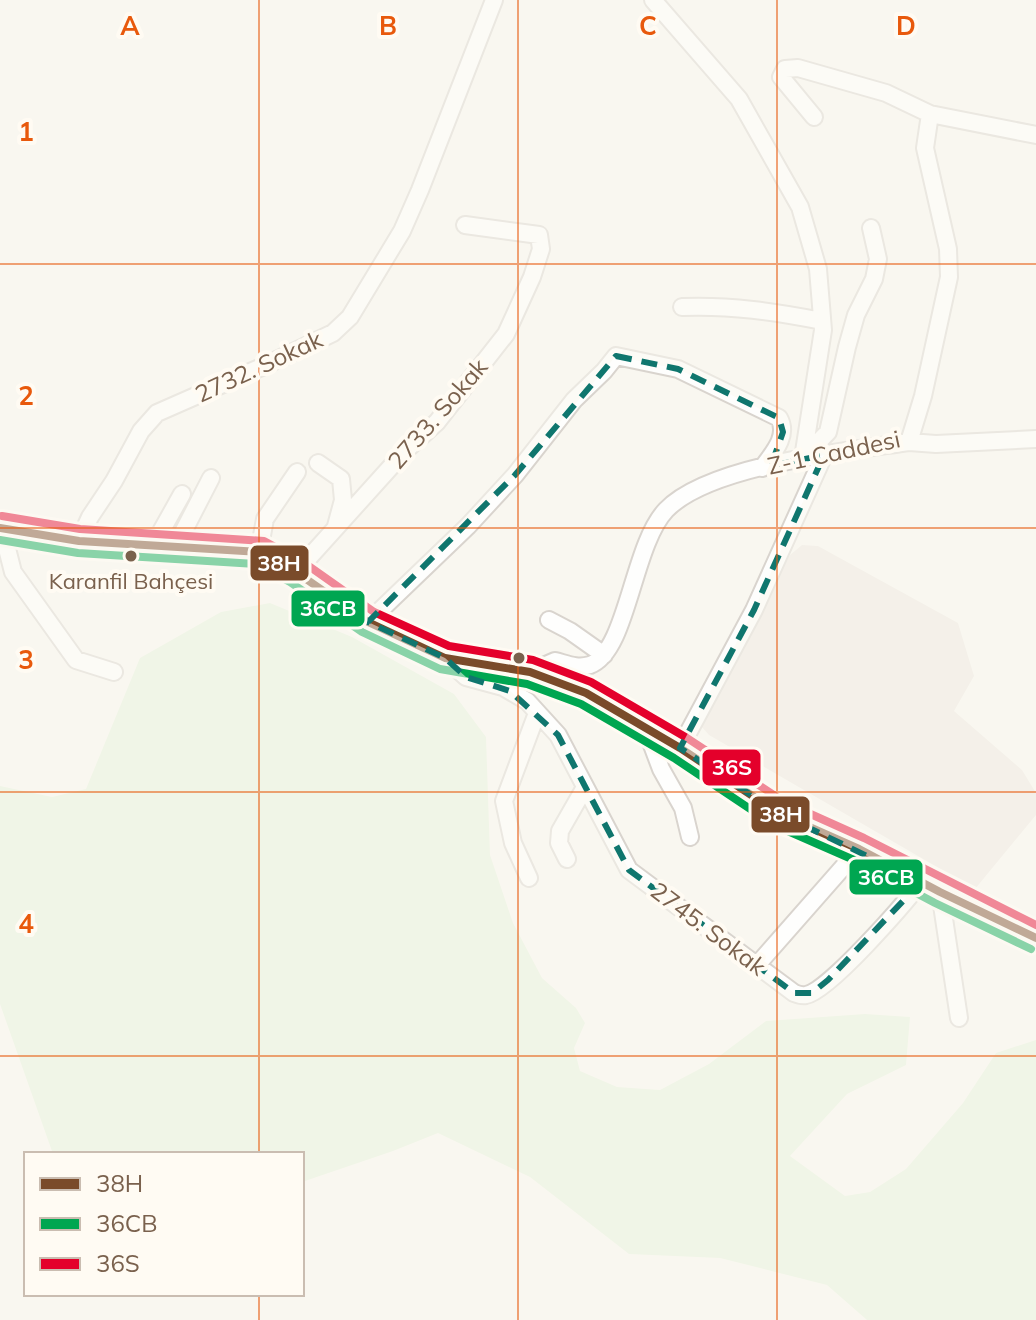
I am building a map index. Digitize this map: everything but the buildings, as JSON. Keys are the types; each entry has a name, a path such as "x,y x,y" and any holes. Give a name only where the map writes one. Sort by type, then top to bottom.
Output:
{"main road":[{"path":"1,529 79,541 259,552 296,572 368,622 445,658 530,672 586,693 680,748 780,814 859,849 1036,938"}],"street":[{"name":"2732. Sokak","path":"79,541 141,431 157,413 333,333 350,317 402,231 494,0"},
{"path":"653,0 739,99 800,207 818,269 822,321 803,458"},
{"path":"814,117 781,77 785,69 798,68 886,93 930,114 1036,135"},
{"name":"Z-1 Caddesi","path":"604,655 619,631 641,553 664,511 706,484 762,468 803,458 909,442 923,396 949,277 948,249 925,148 930,114"},
{"name":"2733. Sokak","path":"296,572 406,450 437,422 506,334 532,277 541,249 539,235 465,225"},
{"path":"803,458 828,432 856,315 874,279 878,259 871,228"},
{"path":"682,307 716,306 776,312 822,321"},
{"path":"368,622 468,526 515,475 574,400 616,356 678,369 779,418 783,432 778,446 762,468"},
{"path":"909,442 936,444 1036,439"},
{"path":"680,748 754,610 824,455"},
{"path":"318,463 341,479 343,500 335,531"},
{"path":"259,552 265,519 297,472"},
{"path":"176,546 211,478"},
{"path":"154,544 182,494"},
{"path":"1,529 13,572 76,660 114,672"},
{"path":"530,672 555,661 570,666 590,665 604,655 549,620"},
{"name":"2745. Sokak","path":"445,658 466,677 503,687 527,701 558,735 629,870 682,913 794,993 804,996 812,993 864,948 921,882"},
{"path":"529,878 513,843 504,801 537,713"},
{"path":"646,729 661,769 683,808 690,837"},
{"path":"567,859 559,843 560,831 584,789"},
{"path":"757,965 859,849"},
{"path":"940,892 959,1018"}],"highlighted area":[{"path":"616,356 678,369 779,418 783,432 771,466 824,455 754,610 680,748 780,814 921,882 828,980 812,993 794,993 629,870 558,735 510,691 466,677 445,658 368,622 515,475"}],"shaded area":[{"path":"802,545 818,546 958,623 974,676 954,711 1022,770 1036,793 1036,815 975,889 709,735 701,726 703,715 790,555"}],"green space":[{"path":"270,603 352,637 454,694 486,737 490,855 513,923 542,978 576,1008 585,1023 574,1048 580,1071 617,1087 660,1090 709,1064 766,1021 865,1014 910,1017 906,1065 847,1094 790,1156 845,1196 870,1192 906,1169 963,1103 996,1053 1036,1040 1036,1320 867,1320 827,1285 720,1258 629,1254 530,1177 438,1133 304,1181 304,1152 52,1152 0,1004 0,786 52,797 86,789 140,658 221,612"}],"transit line":[{"name":"36S","path":"2,516 80,529 264,541 303,562 374,612 449,646 533,660 591,682 687,738 786,803 864,838 1036,925"},
{"name":"38H","path":"0,528 79,541 259,552 296,572 368,622 445,658 530,672 586,693 680,748 780,814 859,849 1036,938"},
{"name":"36CB","path":"0,540 78,553 256,564 290,582 362,632 440,669 527,684 581,704 674,758 774,825 854,860 1031,949"}],"place":[{"name":"Karanfil Bahçesi","path":"131,556"}]}
